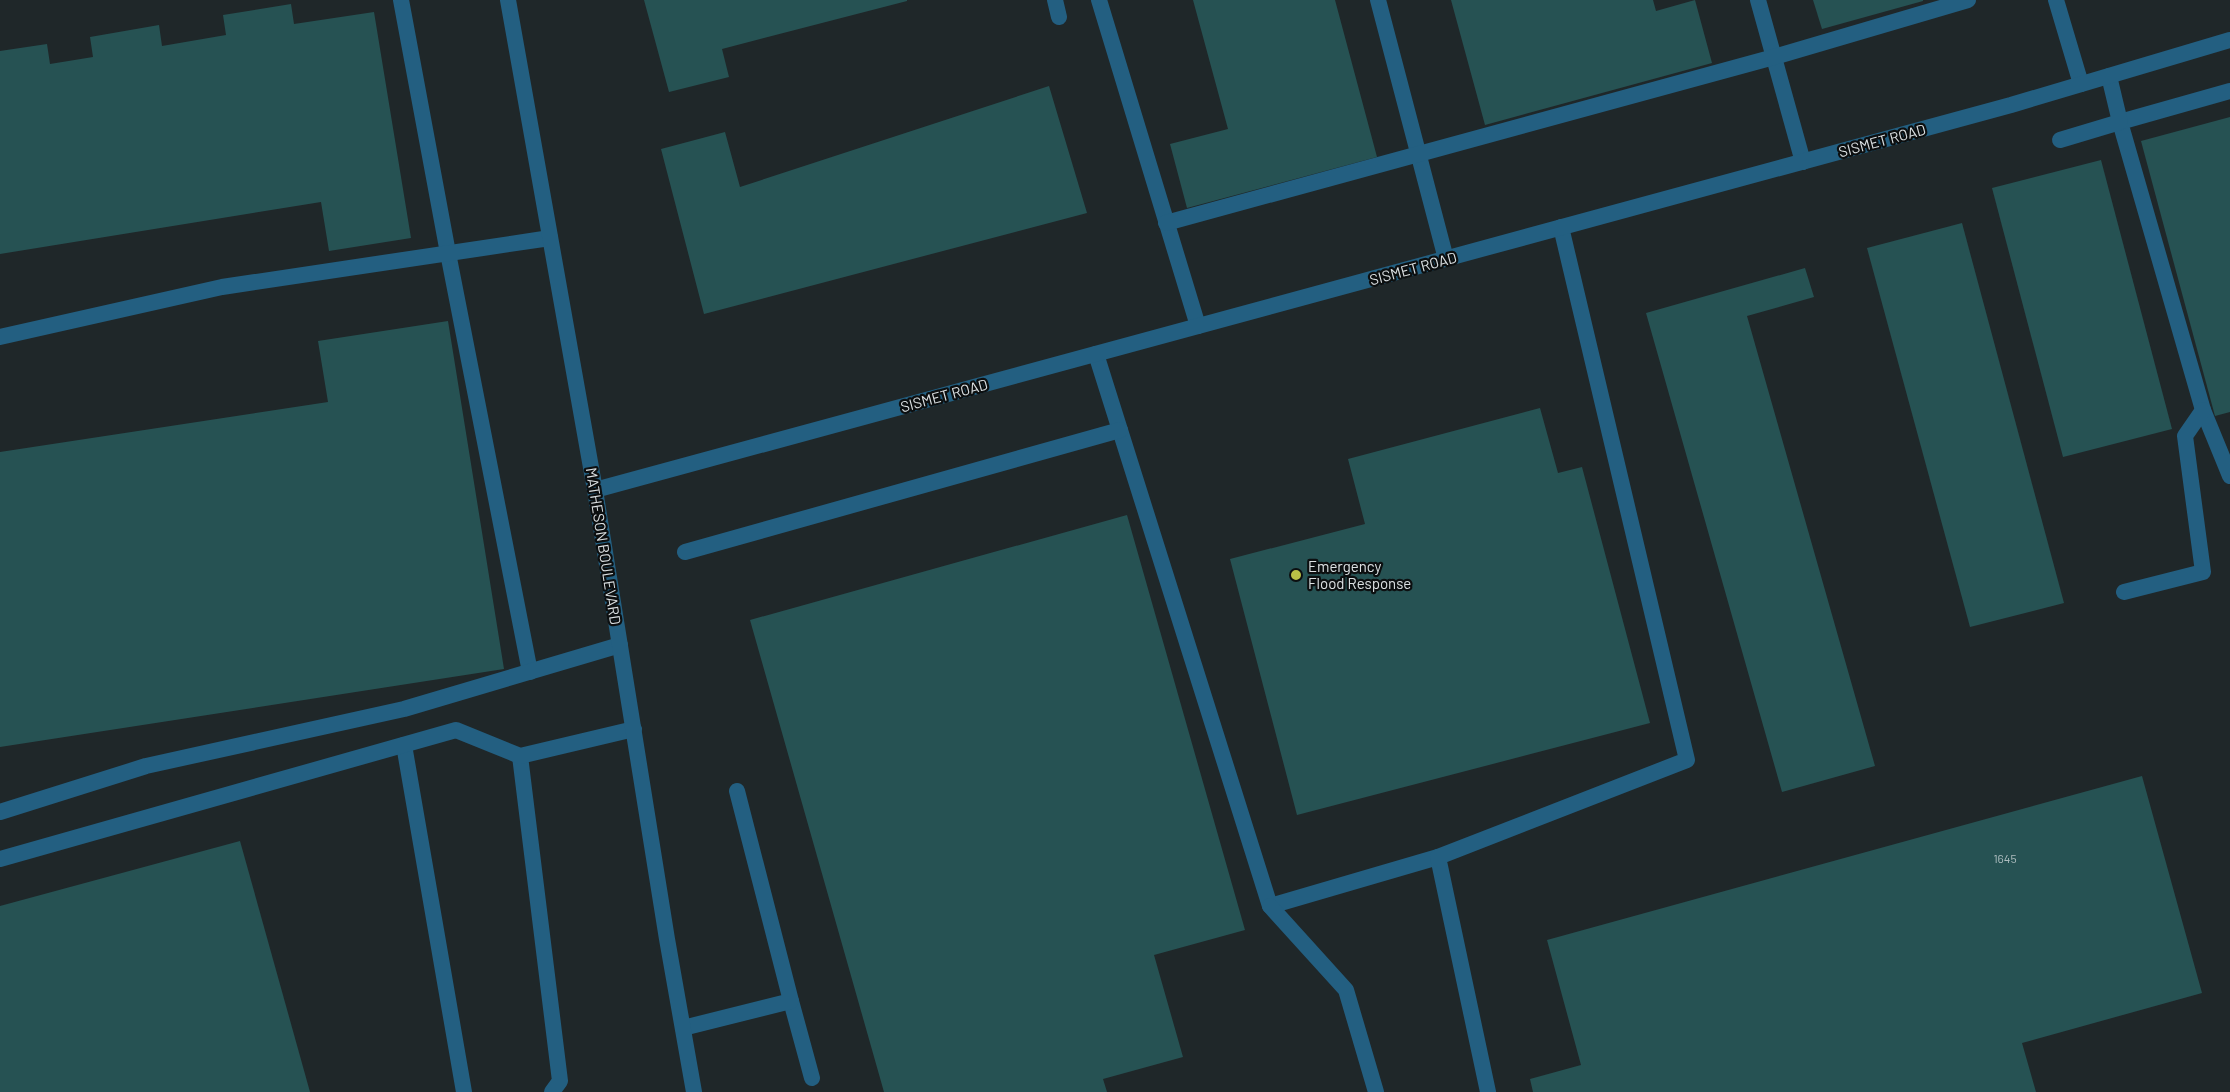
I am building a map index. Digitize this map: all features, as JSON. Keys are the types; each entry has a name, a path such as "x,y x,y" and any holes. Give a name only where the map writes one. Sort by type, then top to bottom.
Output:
{"street":[{"path":"401,0 530,672"},
{"name":"MATHESON BOULEVARD","path":"508,0 595,490 694,1092"},
{"path":"1055,0 1059,17"},
{"path":"1100,0 1198,326"},
{"path":"1378,0 1446,259"},
{"path":"1758,0 1803,162"},
{"path":"1166,223 1774,57 1968,0"},
{"path":"2056,0 2081,84"},
{"name":"SISMET ROAD","path":"595,490 1803,162 2230,40"},
{"path":"2109,76 2120,122 2203,410 2230,476"},
{"path":"2060,140 2230,91"},
{"path":"1270,906 1438,857 1687,760 1561,227"},
{"path":"0,337 222,287 550,238"},
{"path":"1096,354 1270,906 1346,990 1376,1092"},
{"path":"2124,592 2203,572 2185,436 2203,410"},
{"path":"685,552 1120,430"},
{"path":"0,812 146,766 404,709 620,645"},
{"path":"0,859 456,730 520,756 634,729"},
{"path":"404,745 464,1092"},
{"path":"520,756 560,1081 552,1092"},
{"path":"737,791 813,1078"},
{"path":"1438,857 1488,1092"},
{"path":"683,1028 791,1001"}],"building":[{"path":"644,0 907,1 722,49 729,77 669,92"},
{"path":"1193,0 1335,0 1377,157 1187,208 1170,144 1228,129"},
{"path":"1451,0 1653,0 1656,11 1695,0 1712,63 1485,125"},
{"path":"1813,0 1923,0 1923,1 1822,29"},
{"path":"291,4 294,24 374,12 411,238 329,251 321,202 0,254 0,51 47,44 50,64 93,57 90,37 159,25 162,46 226,35 223,15"},
{"path":"1049,86 1087,213 704,314 661,149 725,132 740,187"},
{"path":"2230,117 2230,412 2215,416 2141,141"},
{"path":"2101,160 2172,429 2063,457 1992,188"},
{"path":"1962,223 2064,603 1970,627 1867,248"},
{"path":"1805,268 1814,297 1747,316 1875,766 1782,792 1646,313"},
{"path":"448,321 504,669 0,747 0,452 328,402 318,341"},
{"path":"1540,408 1558,473 1582,467 1650,723 1297,815 1230,559 1365,524 1348,459"},
{"path":"1127,515 1245,930 1154,955 1183,1057 1103,1079 1107,1092 884,1092 750,620"},
{"path":"2142,776 2202,993 2022,1043 2036,1092 1533,1092 1530,1079 1581,1065 1547,940"},
{"path":"240,841 310,1092 0,1092 0,906"}],"place":[{"name":"Emergency Flood Response","path":"1296,575"}]}
